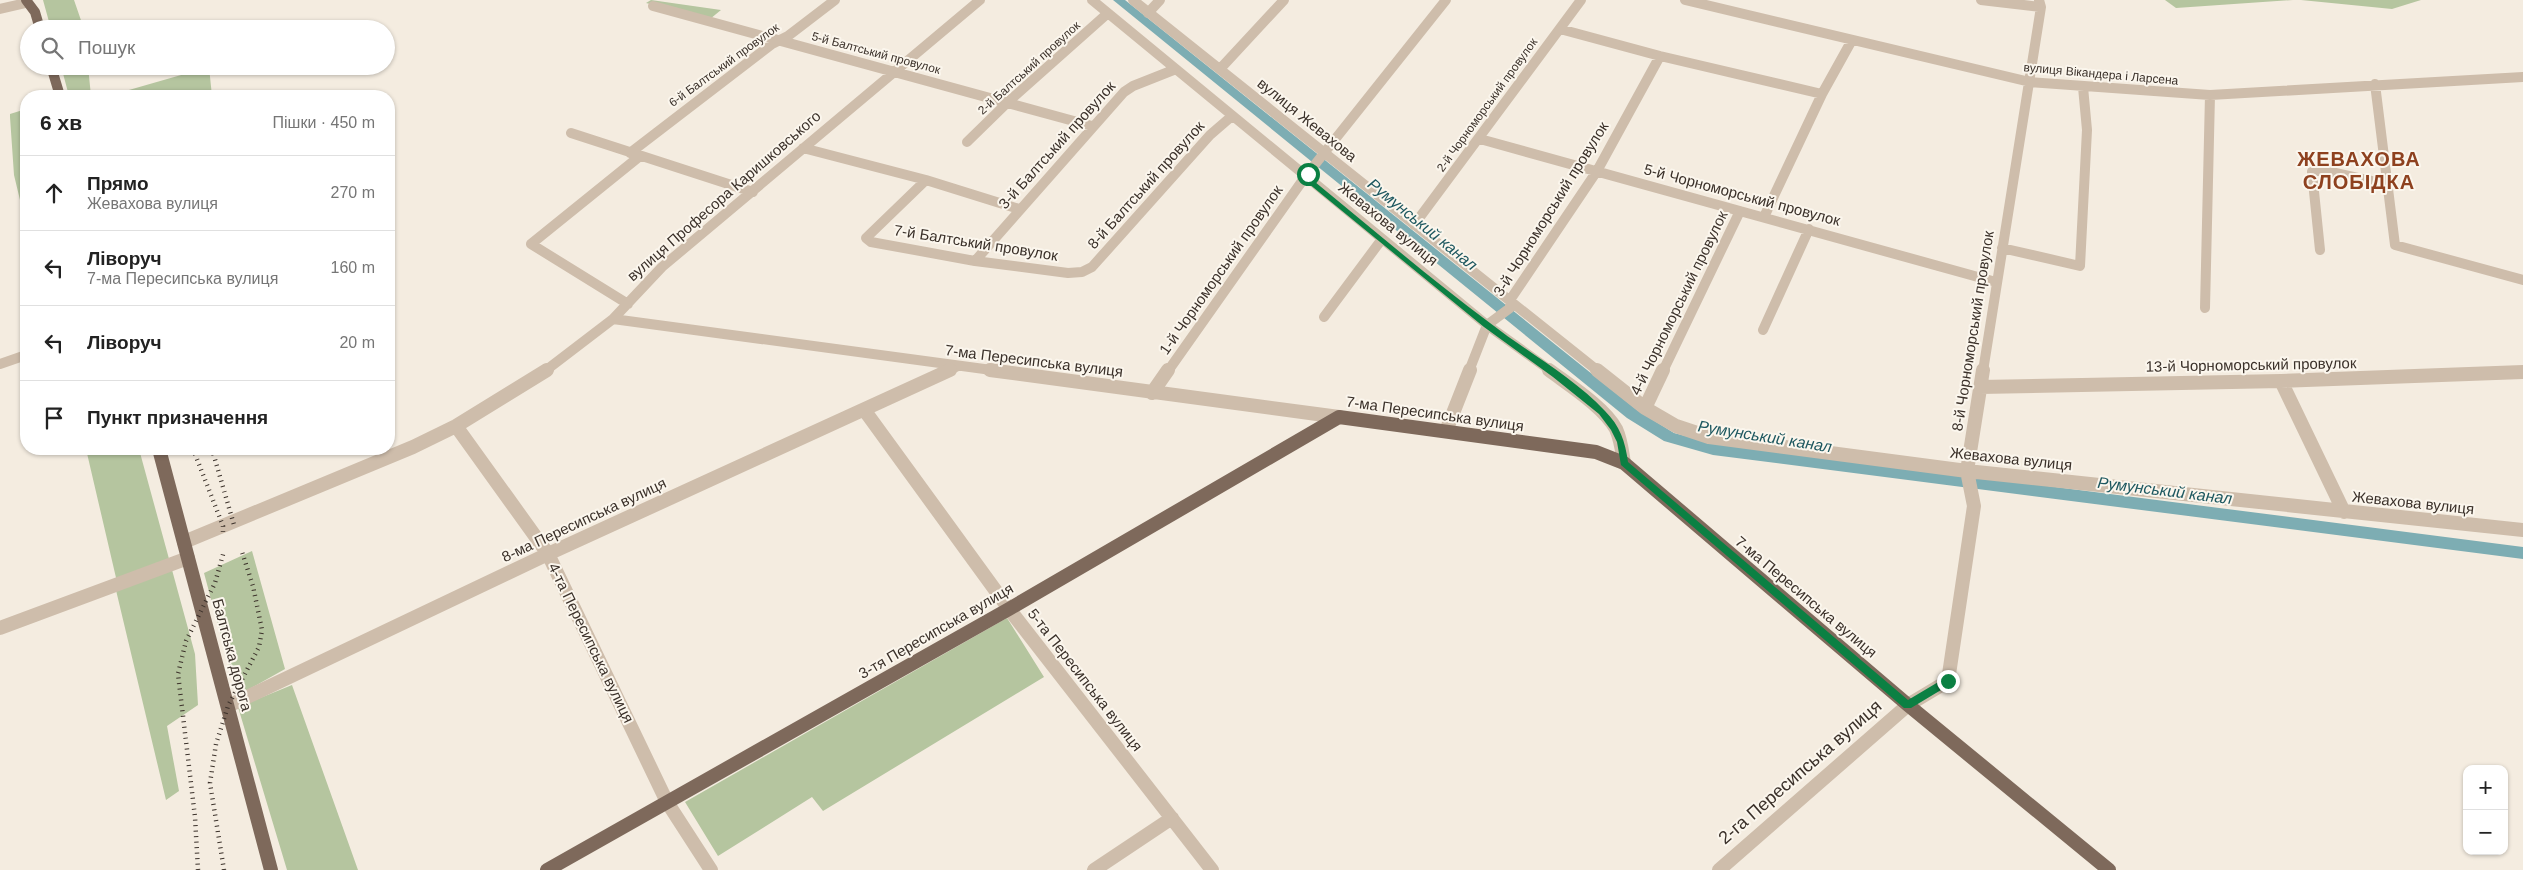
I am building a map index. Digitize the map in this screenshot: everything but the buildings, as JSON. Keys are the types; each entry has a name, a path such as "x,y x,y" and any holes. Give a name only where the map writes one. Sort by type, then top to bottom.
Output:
{"main road":[{"path":"26,1 36,12 38,20"},
{"path":"54,75 58,90"},
{"name":"7-ма Пересипська вулиця","path":"1339,417 1596,452 1624,463 1908,705 2109,870"},
{"name":"3-тя Пересипська вулиця","path":"548,870 1009,610 1339,417"},
{"name":"Балтська дорога","path":"161,455 271,870"}],"street":[{"name":"6-й Балтський провулок","path":"628,304 531,244 635,154 779,40 834,0"},
{"name":"вулиця Професора Каришковського","path":"395,454 456,426 547,370 613,319 662,267 980,0"},
{"name":"Жевахова вулиця","path":"1092,0 1232,116 1307,175 1382,239 1602,412 1615,428 1621,442 1624,463"},
{"name":"вулиця Жевахова","path":"1133,0 1220,69 1322,156 1414,225 1510,304 1645,408 1676,426"},
{"path":"1148,13 1160,0"},
{"path":"1220,69 1284,0"},
{"name":"1-й Чорноморський провулок","path":"1152,393 1307,175 1446,0"},
{"name":"2-й Чорноморський провулок","path":"1414,225 1480,139 1581,0"},
{"name":"вулиця Вікандера і Ларсена","path":"1685,0 2030,82 2083,87 2210,95 2375,84 2523,77"},
{"path":"1981,0 2040,3"},
{"path":"0,10 26,1"},
{"name":"8-й Чорноморський провулок","path":"1908,705 1948,681 1974,506 1967,471 1996,282 2030,82 2040,3"},
{"name":"5-й Балтський провулок","path":"653,6 1092,126"},
{"name":"2-й Балтський провулок","path":"967,142 1008,102 1108,13"},
{"path":"1560,29 1660,56 1822,94"},
{"path":"1764,217 1822,94 1852,40"},
{"name":"3-й Чорноморський провулок","path":"1489,324 1510,304 1597,171 1660,56"},
{"name":"3-й Балтський провулок","path":"975,261 1092,126 1124,92 1133,86 1176,69"},
{"path":"2375,84 2389,184 2395,245 2523,280"},
{"path":"2002,248 2080,266 2087,130 2083,87"},
{"path":"2205,308 2210,95"},
{"name":"8-й Балтський провулок","path":"1082,272 1092,267 1210,136 1232,116"},
{"path":"570,133 753,192"},
{"name":"5-й Чорноморський провулок","path":"1480,139 1808,228 1996,282"},
{"path":"803,148 926,180 1020,209"},
{"path":"2320,250 2312,172 2322,170 2389,184"},
{"name":"7-й Балтський провулок","path":"926,180 866,238 870,242 975,261 1068,273 1082,272"},
{"name":"4-й Чорноморський провулок","path":"1645,408 1740,211"},
{"path":"1763,330 1808,228"},
{"path":"1324,317 1382,239"},
{"name":"7-ма Пересипська вулиця","path":"613,319 956,367 1339,417"},
{"path":"1446,431 1489,324"},
{"path":"0,364 20,357"},
{"name":"8-ма Пересипська вулиця","path":"228,706 548,554 865,411 956,367"},
{"name":"13-й Чорноморський провулок","path":"1980,387 2281,381 2523,372"},
{"path":"2281,381 2344,512"},
{"name":"5-та Пересипська вулиця","path":"865,411 1009,610 1212,870"},
{"name":"4-та Пересипська вулиця","path":"456,426 548,554 667,802 711,870"},
{"name":"Жевахова вулиця","path":"1676,426 1709,437 1967,471 2523,530"},
{"name":"вулиця Професора Каришковського","path":"184,542 394,455"},
{"path":"0,628 188,558"},
{"name":"2-га Пересипська вулиця","path":"1719,870 1908,705"},
{"path":"1094,870 1172,818"}],"green space":[{"path":"43,0 74,0 81,20 49,20"},
{"path":"651,0 721,10 710,19 646,3"},
{"path":"2165,0 2293,0 2176,8"},
{"path":"2301,0 2421,0 2392,9"},
{"path":"63,75 89,75 90,90 67,90"},
{"path":"181,75 210,75 211,90 129,90"},
{"path":"20,111 20,200 14,175 10,114"},
{"path":"87,455 141,455 195,654 198,705 167,726 179,791 166,800 115,586 117,582"},
{"path":"252,551 285,669 237,696 204,573"},
{"path":"1007,618 1044,677 823,811 812,797 718,856 685,802"},
{"path":"292,685 358,870 287,870 238,707"}],"waterway":[{"name":"Румунський канал","path":"1118,0 1632,414 1669,437 1713,449 2523,553"}],"railway":[{"path":"195,455 223,526 223,532"},
{"path":"214,455 234,525"},
{"path":"198,870 195,817 178,674 186,641 215,583 224,551"},
{"path":"224,870 210,783 216,744 228,706 259,647 262,630 253,586 242,552"}],"district":[{"name":"ЖЕВАХОВА СЛОБІДКА","path":"2359,170"}],"route":[{"path":"1308,174 1305,177 1487,325 1556,375 1602,412 1615,428 1621,442 1624,463 1908,705 1948,681"}]}
